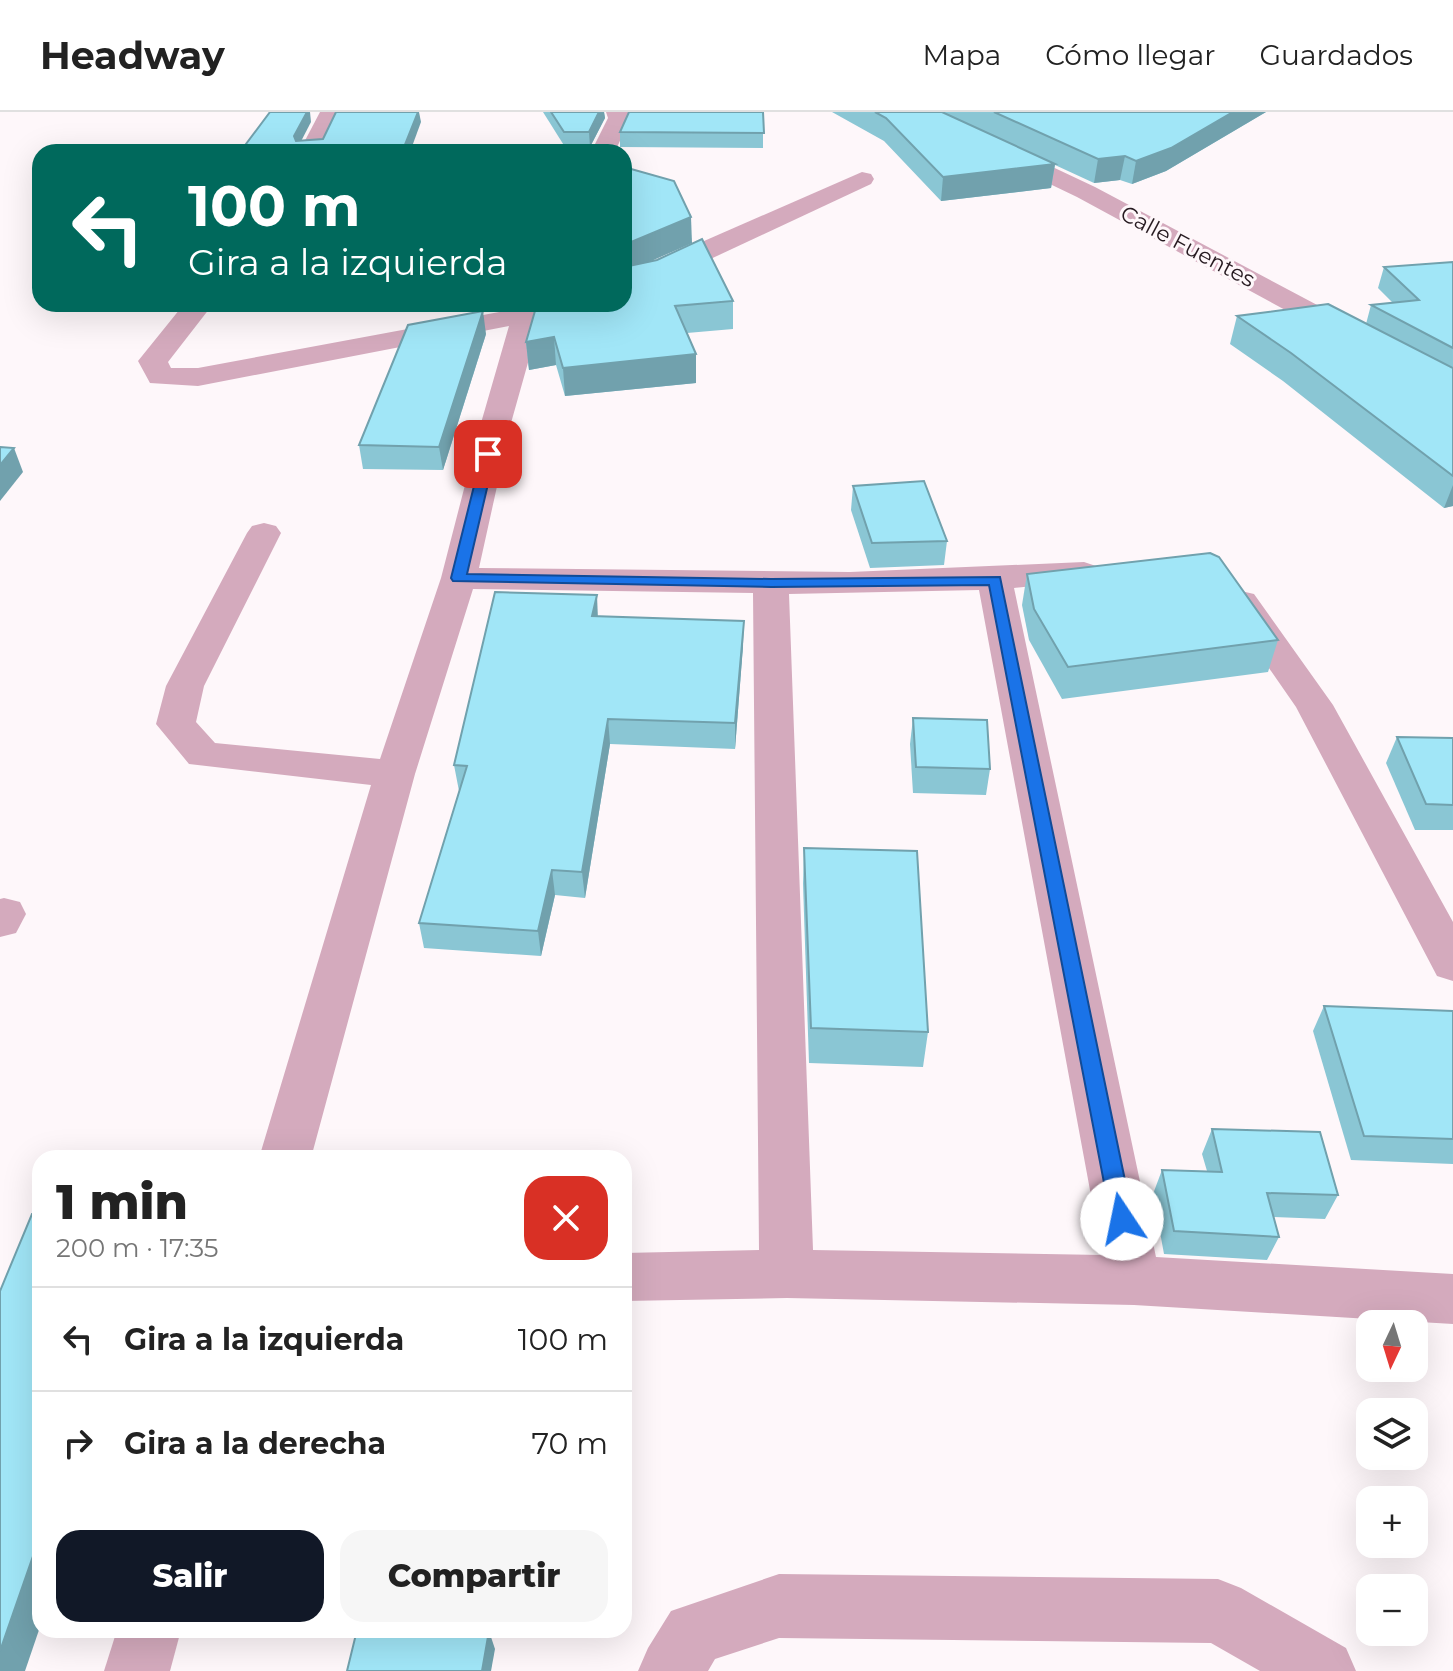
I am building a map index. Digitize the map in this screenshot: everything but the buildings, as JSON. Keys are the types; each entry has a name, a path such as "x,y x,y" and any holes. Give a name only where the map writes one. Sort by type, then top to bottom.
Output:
{"street":[{"path":"315,144 331,112"},
{"path":"607,144 619,118 617,112"},
{"name":"Calle Fuentes","path":"918,112 1086,192 1453,389"},
{"path":"632,283 862,179"},
{"path":"193,312 153,361 160,377 198,377 519,312"},
{"path":"287,1150 395,774 459,578 538,312"},
{"path":"264,533 185,686 176,724 203,755 395,774"},
{"path":"459,578 771,583 995,580 1121,570"},
{"path":"1213,573 1226,579 1314,705 1453,964"},
{"path":"995,580 1134,1280"},
{"path":"771,583 787,1274"},
{"path":"632,1277 787,1274 1134,1280 1453,1299"},
{"path":"671,1671 694,1634 779,1606 1218,1611 1323,1671"},
{"path":"137,1671 147,1638"}],"route":[{"path":"488,454 459,578 771,583 995,580 1122,1219"}]}
